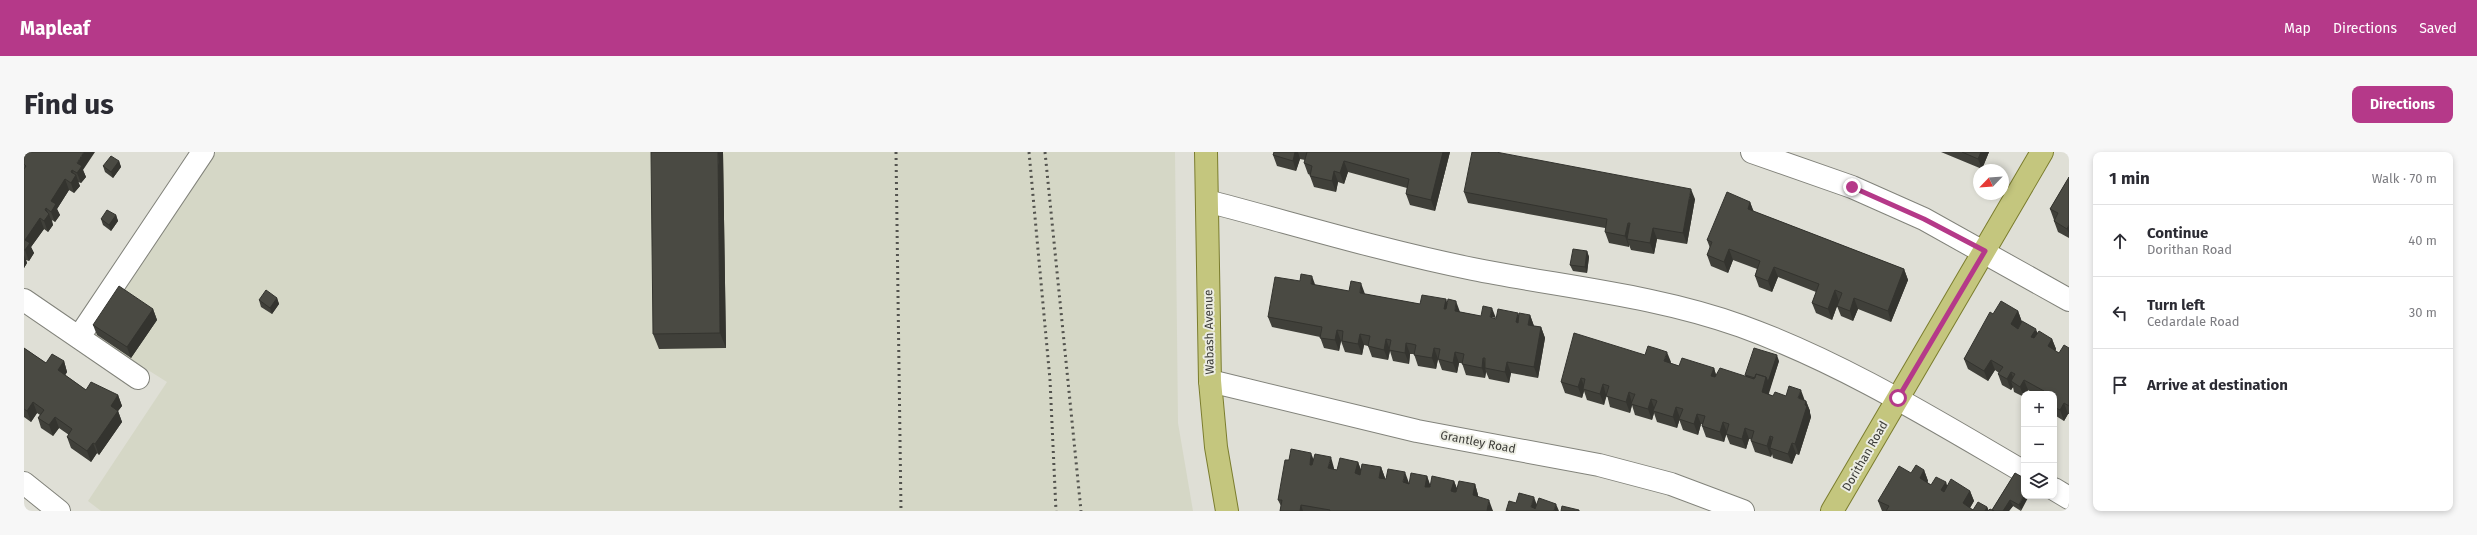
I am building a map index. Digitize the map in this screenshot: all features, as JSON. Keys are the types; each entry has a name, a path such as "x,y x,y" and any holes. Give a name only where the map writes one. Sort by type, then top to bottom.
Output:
{"main road":[{"name":"Wabash Avenue","path":"1206,152 1210,380 1216,447 1227,511"},
{"name":"Dorithan Road","path":"1832,511 2042,152"}],"street":[{"path":"79,338 203,152"},
{"path":"1752,152 1852,187 1924,219 1985,251 2069,300"},
{"path":"1207,201 1474,270 1604,291 1683,308 1742,327 1814,357 1898,398 2021,470"},
{"path":"24,300 138,378"},
{"name":"Grantley Road","path":"1210,380 1417,431 1600,465 1671,484 1743,511"},
{"path":"24,483 59,511"},
{"path":"2057,491 2069,498"}],"shaded area":[{"path":"216,152 1175,152 1178,423 1193,511 101,511 88,501 167,382 94,336"}],"building":[{"path":"24,152 84,152 77,163 82,166 77,173 72,170 71,172 76,175 71,183 65,179 51,201 56,204 51,212 46,208 45,210 49,214 44,221 40,218 25,240 30,243 25,250 24,169 26,166 24,164"},
{"path":"651,152 718,152 720,333 653,334"},
{"path":"1274,152 1295,152 1293,161 1273,155"},
{"path":"1307,152 1443,152 1431,200 1406,194 1409,179 1344,161 1340,173 1334,171 1332,181 1310,176 1312,166 1304,163"},
{"path":"1472,152 1496,152 1691,189 1683,233 1653,228 1650,243 1627,239 1630,223 1628,223 1625,236 1605,232 1607,219 1464,192"},
{"path":"1962,152 1981,152 1978,159"},
{"path":"111,156 119,161 111,172 103,166"},
{"path":"2069,177 2069,225 2067,229 2054,221 2058,213 2050,209"},
{"path":"1727,192 1750,202 1748,209 1904,269 1888,311 1854,298 1850,311 1837,306 1842,293 1835,290 1828,309 1812,303 1819,284 1774,267 1768,281 1755,276 1760,261 1729,249 1724,262 1707,255 1712,242 1707,240"},
{"path":"107,210 116,215 109,225 101,219"},
{"path":"1573,249 1587,251 1585,267 1570,265"},
{"path":"1301,274 1312,276 1311,284 1349,291 1351,281 1361,283 1360,293 1420,304 1422,295 1446,299 1444,309 1446,309 1448,299 1456,301 1455,311 1481,316 1483,306 1492,308 1490,317 1496,319 1498,309 1518,313 1516,322 1518,323 1519,313 1530,315 1528,325 1541,327 1534,367 1507,362 1505,372 1485,368 1485,358 1483,358 1482,368 1462,364 1464,354 1455,352 1453,363 1438,359 1440,349 1434,348 1432,358 1414,355 1416,345 1406,343 1405,353 1389,350 1391,340 1386,339 1384,350 1368,346 1370,336 1360,334 1358,344 1342,341 1343,331 1337,330 1335,340 1320,338 1322,327 1268,317 1275,277 1300,281"},
{"path":"119,286 153,309 127,347 93,325"},
{"path":"266,290 277,298 270,308 259,300"},
{"path":"2001,301 2018,311 2011,324 2018,329 2022,321 2036,329 2031,337 2034,338 2039,331 2052,339 2048,346 2059,353 2064,345 2069,348 2069,406 2064,403 2060,410 2057,408 2057,391 2044,391 2024,380 2020,387 2011,381 2015,374 2011,372 2007,379 1998,374 2003,367 1991,360 1984,371 1964,359 1990,312 1993,314"},
{"path":"1574,333 1645,355 1648,346 1658,349 1667,352 1664,361 1679,366 1682,358 1714,368 1711,376 1715,377 1720,368 1754,379 1756,374 1766,377 1762,392 1773,396 1775,392 1786,396 1789,386 1801,390 1798,398 1806,401 1805,405 1807,406 1795,444 1792,443 1788,454 1770,448 1773,437 1770,436 1767,446 1751,441 1754,431 1745,428 1742,439 1726,434 1729,424 1723,422 1720,432 1702,426 1705,416 1697,414 1694,424 1679,419 1683,409 1676,407 1673,417 1653,411 1657,401 1655,400 1651,399 1648,409 1631,404 1635,394 1629,392 1626,402 1606,396 1609,386 1603,384 1600,394 1583,389 1585,379 1581,378 1578,387 1561,382"},
{"path":"24,348 46,363 52,354 64,361 58,370 86,390 91,382 118,395 111,406 118,411 95,444 93,443 87,451 67,437 72,429 55,417 49,425 38,418 44,410 33,402 27,411 24,409"},
{"path":"1754,348 1777,355 1768,382 1766,377 1756,374 1755,378 1745,375"},
{"path":"1291,449 1311,453 1310,465 1312,465 1315,454 1331,457 1328,468 1337,470 1340,458 1358,462 1355,473 1360,475 1362,464 1381,467 1379,478 1386,479 1388,469 1405,472 1403,482 1409,484 1411,473 1427,476 1425,487 1430,487 1432,476 1454,481 1451,491 1454,492 1456,492 1459,481 1475,484 1473,495 1489,500 1487,511 1330,511 1301,505 1300,511 1280,511 1282,500 1278,500 1285,460 1289,460"},
{"path":"1916,465 1924,470 1920,478 1931,485 1936,477 1946,482 1941,490 1944,492 1951,479 1970,491 1963,503 1973,510 1978,502 1987,507 1985,511 1886,511 1889,506 1878,501 1899,466 1911,473"},
{"path":"2015,473 2021,476 2022,499 2019,505 2010,500 2003,511 1992,510"},
{"path":"1519,493 1534,497 1531,507 1535,509 1539,498 1556,504 1554,511 1506,511 1509,501 1516,503"},
{"path":"1562,506 1579,510 1579,511 1561,511"}],"railway":[{"path":"896,152 901,511"},
{"path":"1029,152 1050,380 1056,511"},
{"path":"1045,152 1081,511"}],"route":[{"path":"1852,187 1924,219 1985,251 1898,398"}]}
